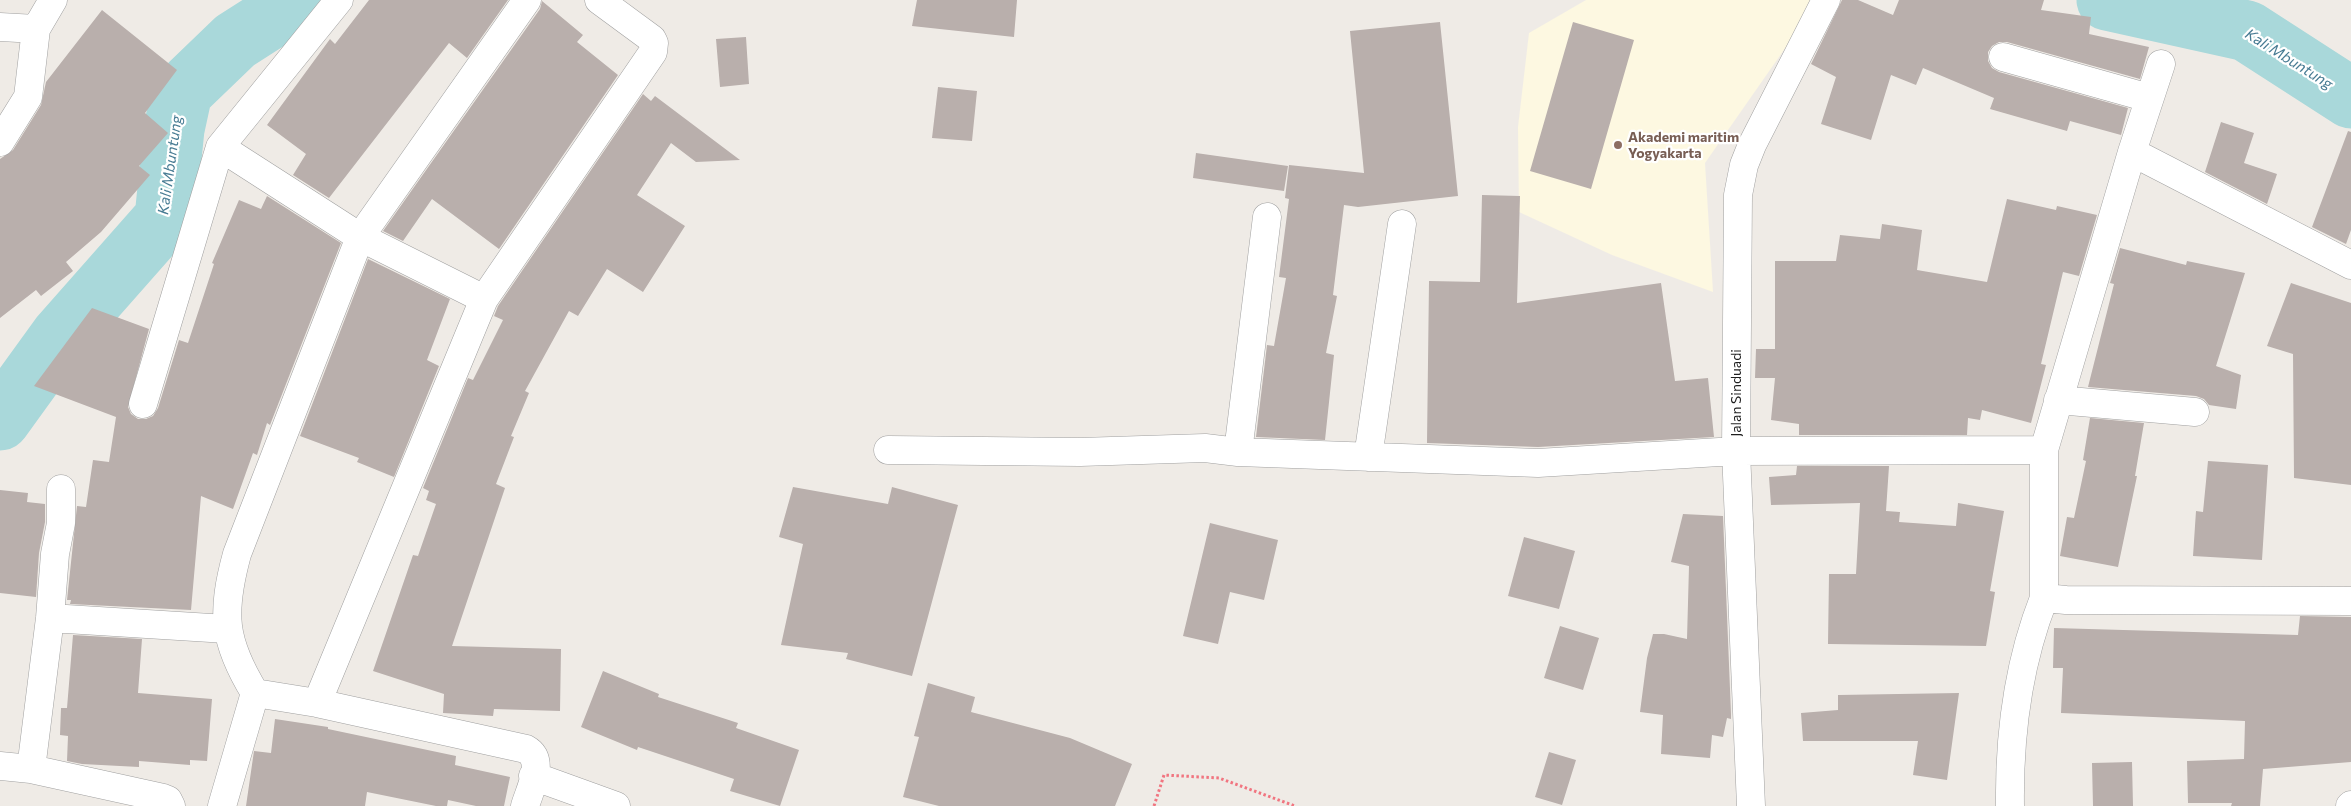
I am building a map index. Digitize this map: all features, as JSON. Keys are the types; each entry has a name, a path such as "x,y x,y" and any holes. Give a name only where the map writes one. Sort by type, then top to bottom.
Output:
{"street":[{"path":"0,142 28,97 36,29 53,0"},
{"path":"143,404 220,147 339,0"},
{"path":"222,806 255,693 233,653 227,629 226,601 237,554 360,237 527,0"},
{"path":"317,703 484,299 653,52 654,43 652,39 599,0"},
{"name":"Jalan Sinduadi","path":"1751,806 1736,451 1736,223 1738,194 1744,165 1752,145 1826,0"},
{"path":"0,27 36,29"},
{"path":"2003,57 2149,98"},
{"path":"2010,806 2014,710 2032,628 2044,598 2044,450 2132,152 2161,64"},
{"path":"220,147 360,237 484,299"},
{"path":"2132,152 2351,265"},
{"path":"1238,452 1267,217"},
{"path":"1368,457 1402,224"},
{"path":"2058,400 2195,412"},
{"path":"888,450 1080,452 1205,448 1238,452 1538,463 1736,451 2044,450"},
{"path":"31,769 50,618 55,554 60,523 61,488"},
{"path":"2044,598 2066,600 2351,601"},
{"path":"50,618 227,629"},
{"path":"255,693 317,703 526,749 535,757 537,766 525,806"},
{"path":"0,766 31,769 163,798 171,806"},
{"path":"533,776 616,806"}],"path":[{"path":"1154,806 1164,775 1219,778 1295,806"}],"shaded area":[{"name":"Akademi maritim Yogyakarta","path":"1586,0 1812,0 1816,4 1705,163 1713,292 1612,255 1519,212 1518,127 1529,33"}],"building":[{"path":"369,0 508,0 467,58 449,43 329,198 293,175 306,154 267,125 330,39 335,44"},
{"path":"917,0 1017,0 1014,37 912,26"},
{"path":"1842,0 1858,0 1893,15 1899,0 2044,0 2041,10 2091,17 2089,34 2149,47 2140,79 2007,42 1999,42 1992,46 1988,52 1988,61 1992,68 1999,72 2128,108 2121,135 2070,121 2067,131 1990,109 1994,98 1923,68 1916,85 1891,75 1871,140 1821,124 1836,77 1811,64"},
{"path":"542,1 583,35 577,42 618,75 499,249 432,199 403,241 383,231 540,9"},
{"path":"102,10 177,70 145,113 168,133 139,166 150,175 101,232 66,262 73,271 41,296 36,290 0,318 0,159 13,150 41,105 46,82"},
{"path":"1440,22 1458,196 1358,207 1344,205 1333,295 1337,296 1326,353 1334,355 1325,440 1256,437 1267,345 1274,346 1286,278 1279,277 1289,199 1285,198 1289,165 1364,173 1350,31"},
{"path":"1573,22 1634,40 1591,189 1530,171"},
{"path":"746,37 749,84 720,87 716,39"},
{"path":"938,87 977,91 972,141 932,138"},
{"path":"643,94 651,101 655,96 740,160 696,162 671,143 637,195 685,226 643,292 607,269 578,316 569,311 525,391 529,393 511,436 514,437 496,484 505,488 452,646 561,649 560,711 494,709 493,716 443,713 444,694 373,671 413,555 418,556 436,504 426,500 429,491 423,488 468,378 473,380 503,320 494,316 498,306"},
{"path":"2221,122 2254,133 2244,163 2277,174 2267,204 2205,172"},
{"path":"2348,131 2351,132 2351,230 2346,244 2312,227"},
{"path":"1196,153 1288,166 1284,191 1193,178"},
{"path":"1482,195 1520,196 1517,303 1661,283 1675,381 1708,378 1714,437 1538,447 1427,443 1429,281 1480,282"},
{"path":"267,196 341,243 270,425 267,423 257,455 253,453 233,509 201,496 191,610 70,604 71,600 67,600 77,506 86,507 93,460 109,462 116,417 34,386 92,308 149,329 128,407 131,414 138,419 146,419 153,416 158,408 179,340 188,343 214,264 212,263 239,200 261,209"},
{"path":"2007,199 2056,210 2057,206 2097,215 2079,276 2063,272 2041,364 2046,365 2031,423 1982,410 1980,420 1968,418 1967,435 1799,435 1799,424 1771,420 1775,378 1755,378 1756,349 1775,349 1775,261 1836,261 1840,235 1880,239 1882,224 1922,230 1917,270 1987,282"},
{"path":"2120,248 2186,265 2187,261 2245,273 2216,366 2241,375 2236,409 2209,405 2204,399 2196,396 2088,387 2114,284 2110,283"},
{"path":"368,259 450,299 427,360 439,366 394,477 357,462 359,458 300,436"},
{"path":"2291,283 2351,303 2351,485 2294,478 2293,354 2267,346"},
{"path":"2090,418 2144,423 2135,476 2137,476 2118,567 2060,556 2067,517 2074,518 2086,461 2083,460"},
{"path":"2208,461 2268,465 2262,560 2193,556 2196,511 2203,512"},
{"path":"1797,466 1889,466 1886,511 1900,512 1899,522 1956,526 1958,503 2004,511 1990,591 1995,592 1986,646 1828,644 1829,574 1856,574 1860,503 1771,505 1769,477 1796,475"},
{"path":"793,487 888,504 892,487 958,505 912,676 846,659 848,653 781,645 803,544 779,537"},
{"path":"0,490 28,493 27,502 45,504 45,522 39,553 36,597 0,593"},
{"path":"1683,514 1723,516 1731,719 1727,718 1723,737 1712,735 1710,758 1661,754 1663,715 1640,712 1647,658 1653,634 1664,634 1687,639 1689,566 1671,562"},
{"path":"1210,523 1278,540 1264,600 1230,592 1218,644 1183,636"},
{"path":"1524,537 1575,551 1559,609 1508,596"},
{"path":"2300,616 2351,617 2351,762 2263,769 2260,806 2231,806 2232,803 2188,803 2187,761 2244,759 2245,721 2061,713 2063,668 2053,668 2054,628 2298,635"},
{"path":"1560,626 1599,638 1583,690 1544,678"},
{"path":"73,635 142,639 138,693 212,699 207,761 190,760 190,765 139,761 139,767 82,764 67,761 68,736 60,735 61,708 67,708"},
{"path":"603,671 659,694 658,697 738,723 736,728 799,750 780,806 730,791 734,779 638,747 637,750 581,727"},
{"path":"928,683 975,697 971,712 1070,738 1132,764 1115,806 939,806 903,797 919,737 914,736"},
{"path":"1959,693 1947,780 1913,775 1918,741 1803,741 1801,713 1838,710 1838,695"},
{"path":"275,719 328,727 328,729 456,756 455,765 510,777 504,806 476,806 448,800 447,806 436,806 367,792 365,806 246,806 254,751 271,753"},
{"path":"1549,752 1576,760 1562,805 1535,797"},
{"path":"2132,762 2133,806 2093,806 2092,763"}],"waterway":[{"name":"Kali Mbuntung","path":"0,420 60,337 165,218 174,129 182,92 235,41 299,0"},
{"name":"Kali Mbuntung","path":"2107,0 2247,31 2351,98"}],"place":[{"name":"Akademi maritim Yogyakarta","path":"1618,145"}]}
